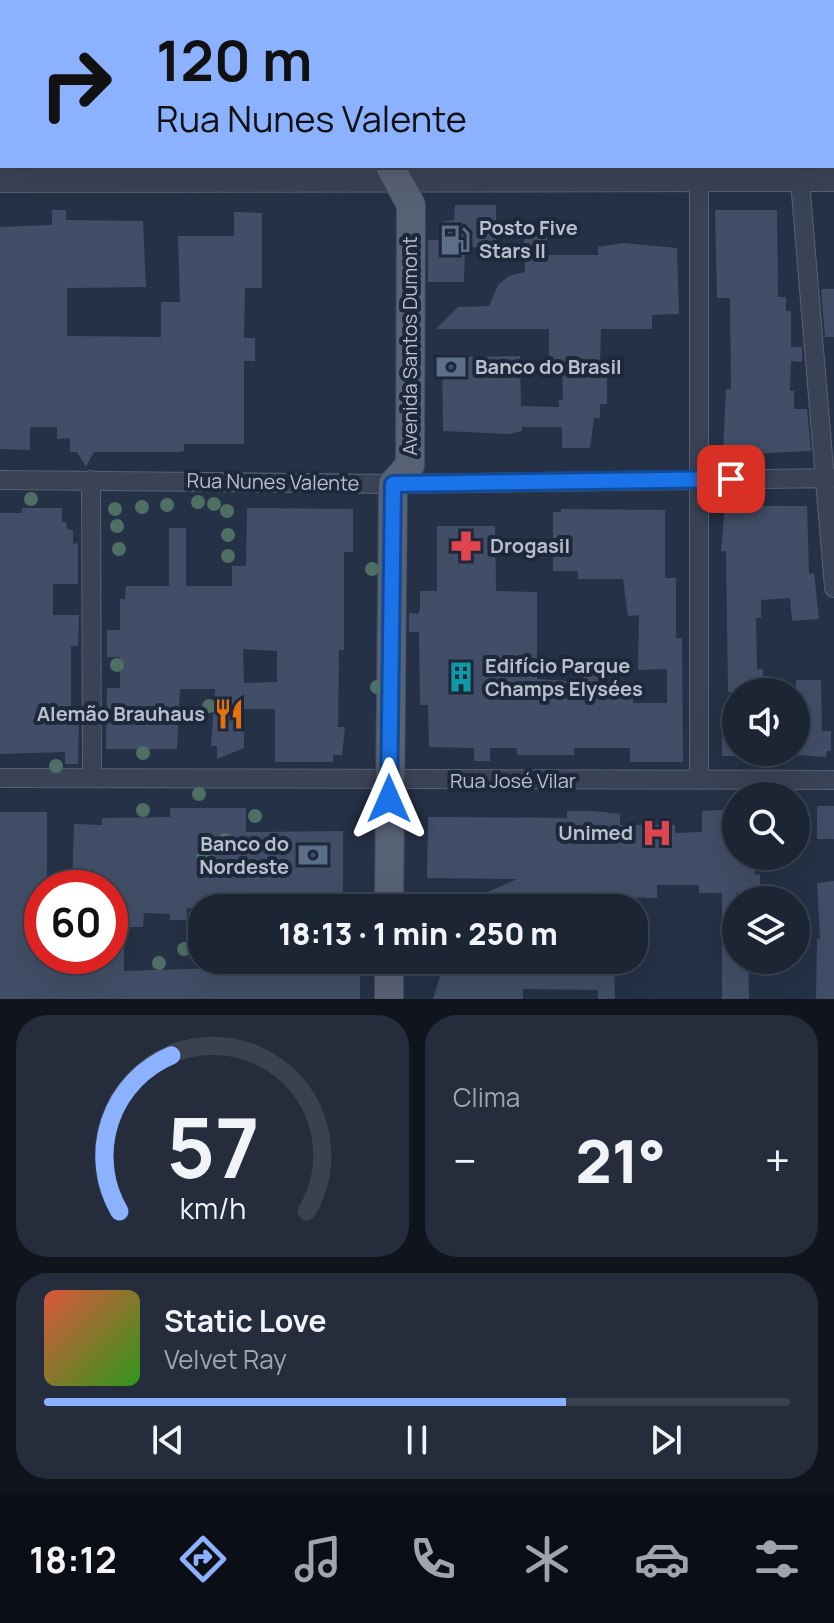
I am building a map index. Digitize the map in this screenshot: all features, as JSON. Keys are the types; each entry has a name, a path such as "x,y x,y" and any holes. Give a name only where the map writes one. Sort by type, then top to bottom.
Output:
{"main road":[{"name":"Avenida Santos Dumont","path":"389,894 393,484 410,465 411,205 394,174"},
{"path":"389,974 389,999"}],"street":[{"path":"699,173 699,780"},
{"path":"0,181 80,174 699,173 800,181 834,180"},
{"path":"800,181 829,478 834,588"},
{"name":"Rua Nunes Valente","path":"0,480 393,484 829,478"},
{"path":"91,480 92,777"},
{"name":"Rua José Vilar","path":"0,778 834,780"}],"building":[{"path":"455,205 496,205 496,248 465,247 464,282 428,282 428,240 441,240 442,222 454,220"},
{"path":"52,210 66,210 66,220 143,221 146,287 67,288 67,336 161,337 161,302 180,302 178,236 234,236 234,212 262,213 262,288 245,288 244,338 255,338 255,361 244,361 244,444 184,444 184,451 178,452 94,452 86,467 77,452 70,452 70,438 57,439 57,427 30,427 30,450 0,449 0,227 52,225"},
{"path":"715,210 777,210 778,297 786,297 786,311 791,311 791,347 802,347 802,362 791,361 790,391 794,391 794,409 807,409 811,451 748,454 747,450 723,450 726,389 731,389 730,298 717,298"},
{"path":"547,217 547,255 598,255 598,247 623,243 677,248 679,314 652,315 652,329 601,329 600,366 607,366 607,404 600,404 600,418 594,418 590,448 562,448 562,427 522,427 522,431 509,434 443,431 442,357 520,356 521,406 559,407 559,400 563,400 562,363 549,363 549,329 436,329 458,307 489,306 498,285 509,276 525,272 524,240"},
{"path":"821,289 834,289 834,337 825,337"},
{"path":"725,506 807,506 809,574 814,573 819,619 792,621 790,598 761,600 761,618 756,618 757,669 763,669 763,678 728,678 726,551 721,551"},
{"path":"22,508 62,508 62,522 66,522 67,529 73,530 73,544 78,543 78,584 53,584 53,615 79,615 78,646 71,646 71,718 79,718 78,764 65,764 65,752 0,754 0,513 22,513"},
{"path":"247,508 353,509 353,552 344,552 344,650 339,650 338,727 345,727 342,755 333,755 333,762 275,762 275,709 244,709 244,748 217,759 217,746 211,746 215,689 180,689 177,749 106,749 107,688 120,688 120,657 107,657 107,630 120,630 120,599 125,599 126,586 169,586 169,528 186,528 186,586 232,586 232,566 246,566","holes":["243,649 277,651 277,682 244,683"]},
{"path":"561,509 665,510 665,578 676,578 676,638 682,638 683,762 630,762 630,748 574,748 574,755 517,755 517,748 490,748 490,761 474,761 474,748 429,747 428,705 420,705 419,632 409,632 409,613 418,614 420,591 437,591 437,526 495,526 496,591 537,592 537,679 583,682 583,670 599,670 599,693 633,693 633,703 667,703 667,669 638,670 639,615 628,616 623,579 578,579 578,571 553,571 553,512 561,512"},
{"path":"810,680 821,680 822,731 831,731 831,751 827,751 826,757 810,756"},
{"path":"817,806 834,806 834,839 817,839"},
{"path":"170,808 246,808 246,832 343,831 343,894 188,894 187,920 170,920 170,914 144,913 143,927 128,927 128,870 73,870 74,824 102,825 102,818 170,817"},
{"path":"722,810 722,870 755,870 755,875 760,874 760,886 722,886 722,893 699,893 699,885 657,885 657,898 648,898 648,894 483,894 517,879 427,878 428,817 567,818 567,811 593,811 620,814 620,825 675,825 675,833 702,832 702,811"},
{"path":"0,812 47,812 47,870 24,870 24,974 128,974 128,971 188,969 188,974 360,974 360,999 0,999"},
{"path":"834,881 834,999 816,999 817,939 820,939 817,883"},
{"path":"441,974 614,974 615,999 598,999 598,990 523,989 523,999 433,999"},
{"path":"722,974 748,974 749,999 722,999"}],"place":[{"name":"Posto Five Stars II","path":"455,240"},
{"name":"Banco do Brasil","path":"451,367"},
{"name":"Drogasil","path":"466,546"},
{"name":"Edifício Parque Champs Elysées","path":"461,677"},
{"name":"Alemão Brauhaus","path":"229,714"},
{"name":"Unimed","path":"657,833"},
{"name":"Banco do Nordeste","path":"313,855"}],"route":[{"path":"389,799 393,484 731,479"}]}
